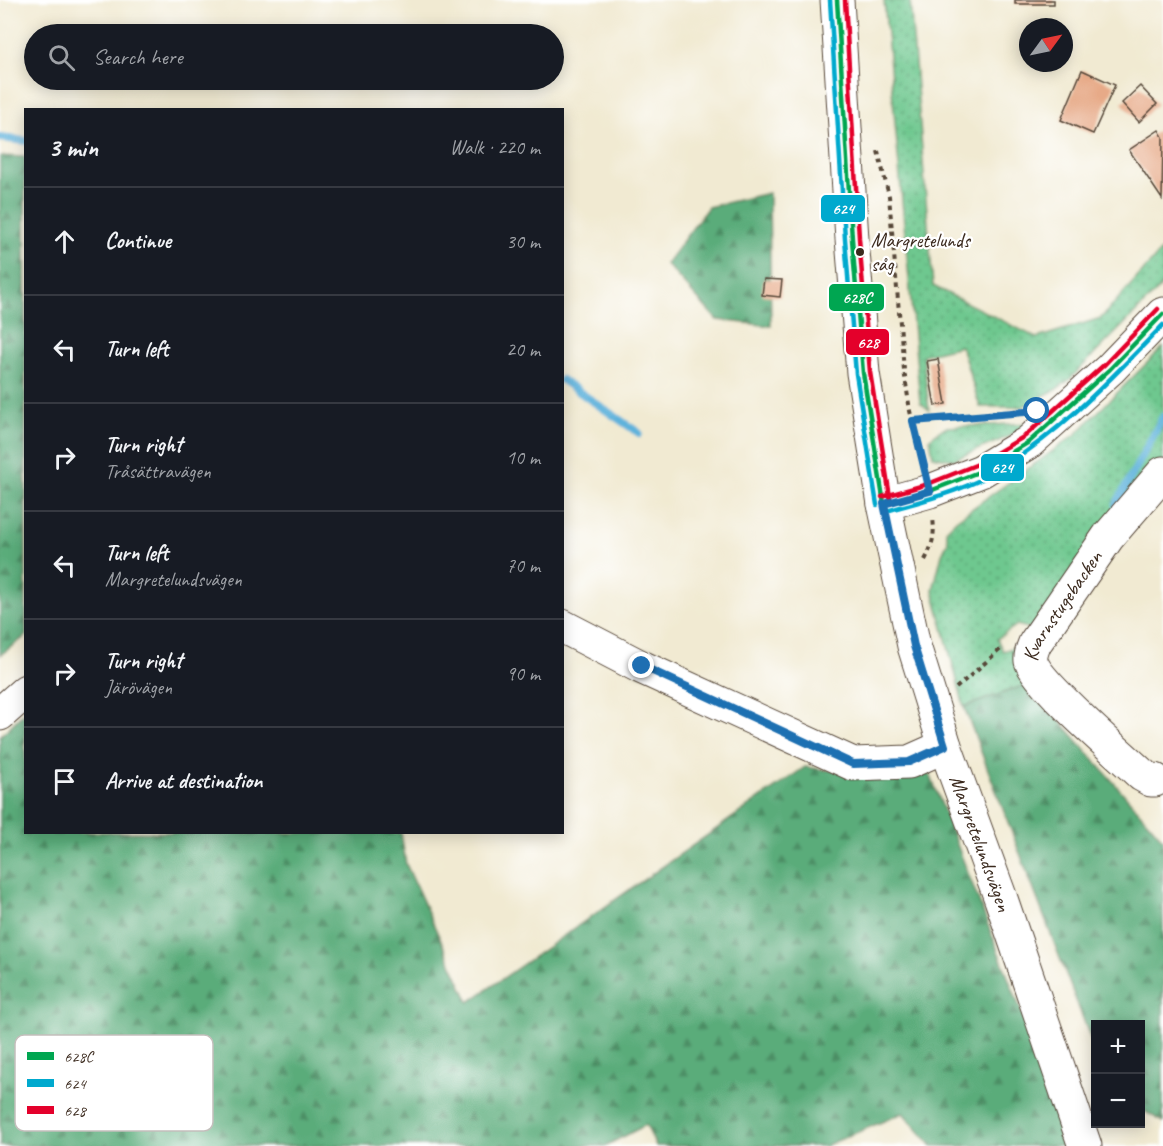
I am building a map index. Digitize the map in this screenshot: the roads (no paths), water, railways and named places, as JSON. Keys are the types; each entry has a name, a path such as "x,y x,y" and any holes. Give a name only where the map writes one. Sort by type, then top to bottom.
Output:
{"street":[{"name":"Margretelundsvägen","path":"837,0 863,373 884,504 914,646 945,746 1005,910 1085,1146"},
{"path":"884,504 930,491 981,471 1029,442 1110,369 1163,314"},
{"name":"Kvarnstugebacken","path":"1155,780 1142,775 1044,681 1031,659 1035,643 1108,537 1163,473"},
{"path":"564,627 642,666 853,764 909,762 945,746"},
{"path":"0,714 24,693"}],"waterway":[{"path":"0,138 24,141"},
{"path":"564,381 639,433"},
{"path":"1116,505 1163,417"}],"place":[{"name":"Margretelunds såg","path":"860,252"}]}
